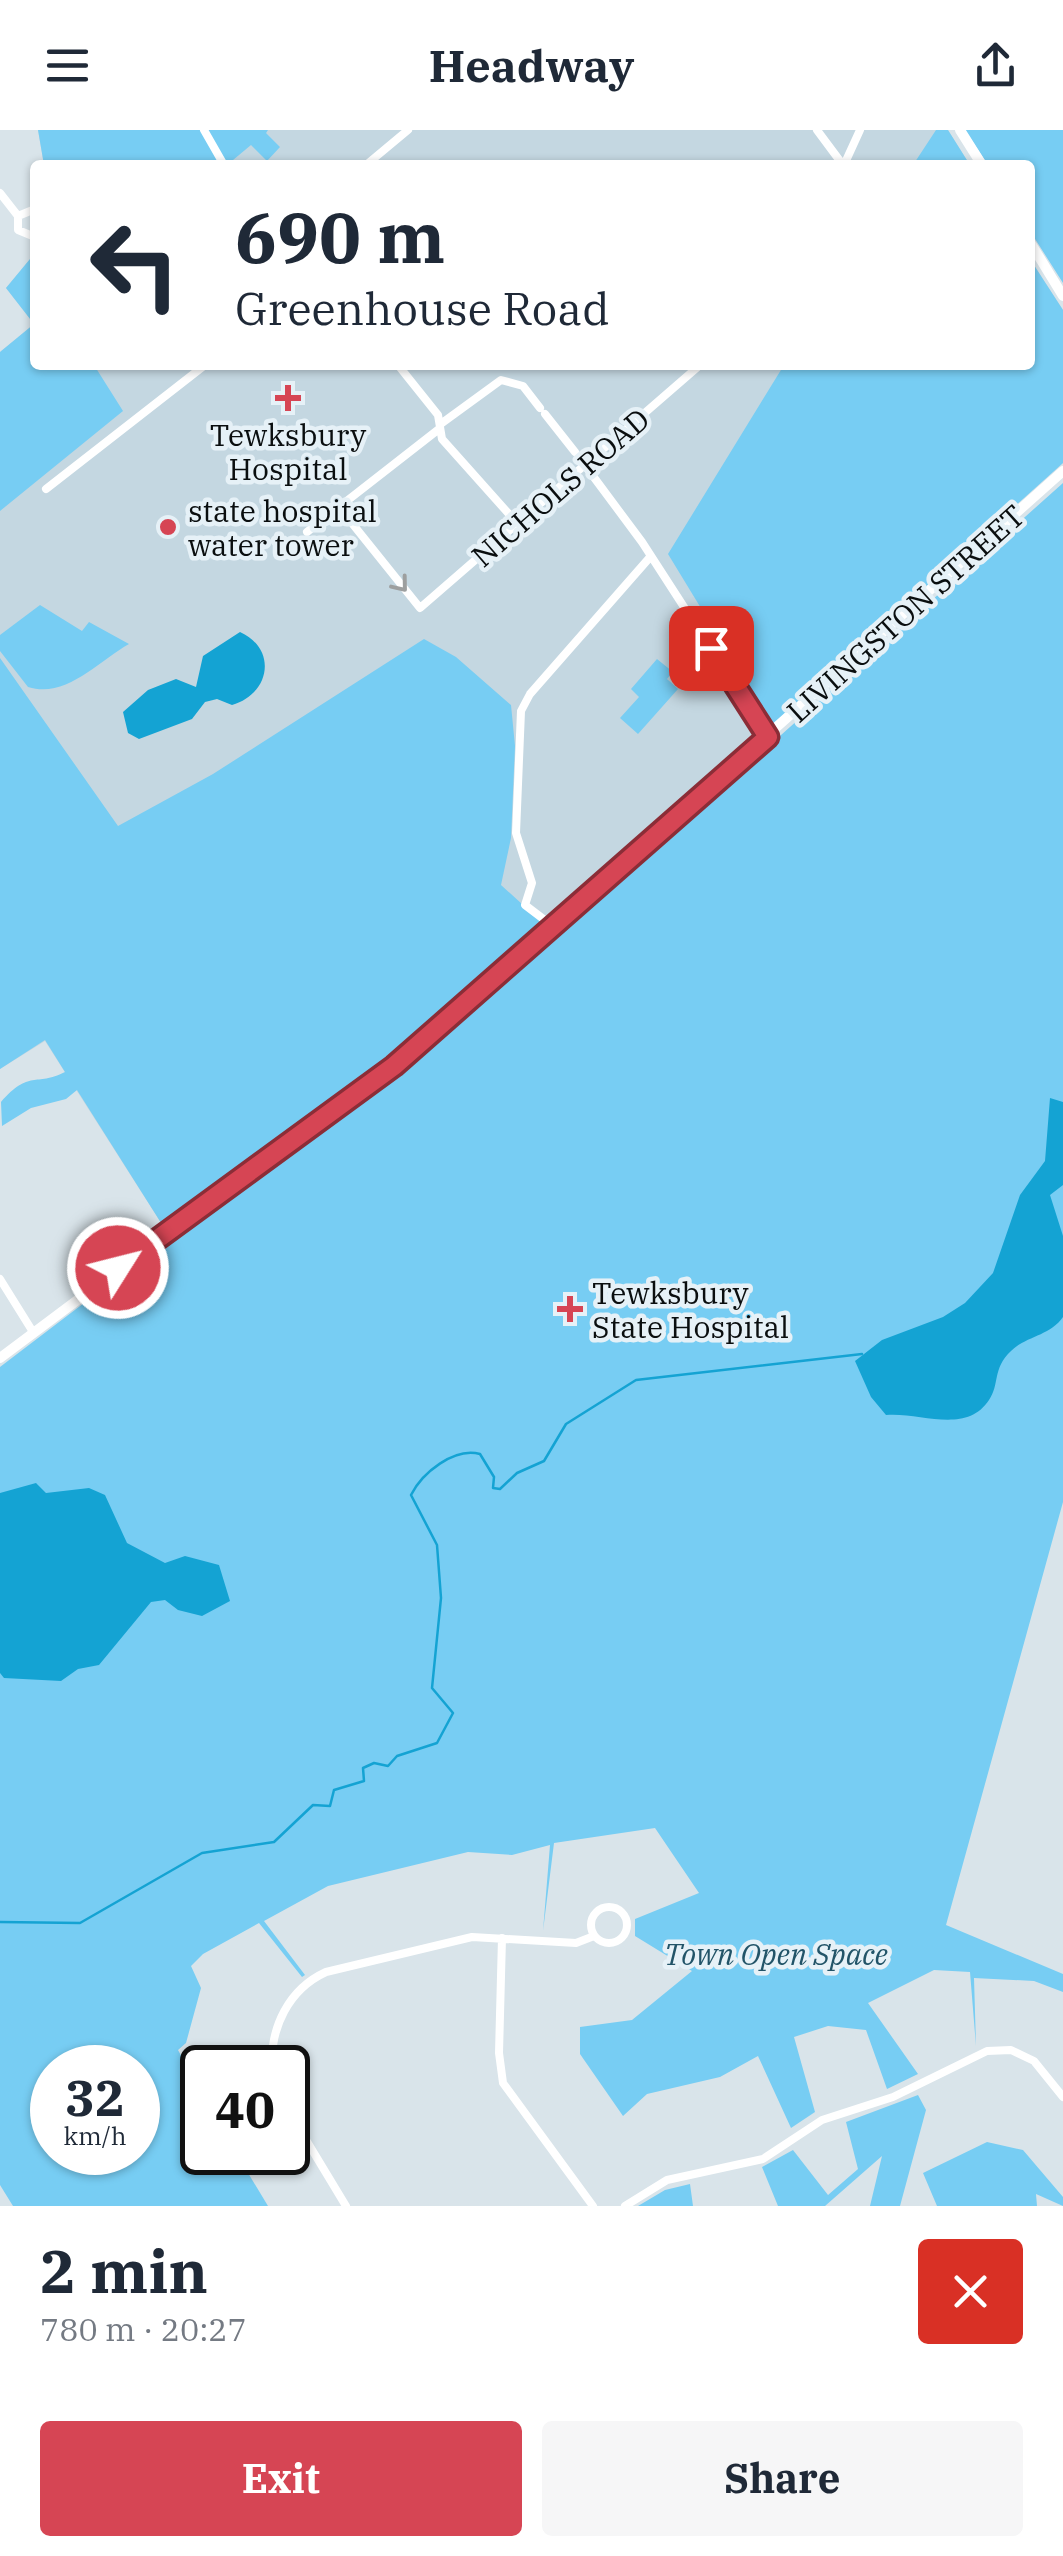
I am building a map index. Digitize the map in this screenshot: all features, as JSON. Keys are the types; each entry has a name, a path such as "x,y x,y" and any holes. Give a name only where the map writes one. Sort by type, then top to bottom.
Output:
{"street":[{"path":"204,130 221,160"},
{"path":"372,160 408,130"},
{"path":"817,130 840,160"},
{"path":"846,160 860,130"},
{"path":"960,130 979,160"},
{"path":"0,193 18,216 18,230 30,234"},
{"path":"18,216 30,211"},
{"path":"1035,250 1063,296"},
{"path":"46,489 200,370"},
{"path":"401,370 461,463 517,523"},
{"name":"NICHOLS ROAD","path":"339,507 420,608 694,370"},
{"path":"306,532 501,380 523,386 575,452"},
{"path":"584,464 651,556 768,737"},
{"name":"LIVINGSTON STREET","path":"0,1358 382,1075 768,737 1063,471"},
{"path":"557,922 546,921 524,905 532,883 516,833 520,711 530,694 651,556"},
{"path":"0,1280 33,1332"},
{"path":"273,2045 282,2015 296,1994 319,1976 446,1941 502,1938 576,1942 594,1936 606,1943 621,1939 627,1927 624,1916 613,1908 596,1912 591,1927 594,1936"},
{"path":"502,1938 499,2053 503,2083 593,2206"},
{"path":"625,2206 666,2180 763,2159 822,2120 893,2097 987,2051 1011,2050 1034,2061 1063,2097"},
{"path":"310,2146 346,2206"}],"shaded area":[{"path":"38,130 948,130 967,160 43,160"},
{"path":"30,259 30,319 6,288"},
{"path":"1035,267 1063,310 1063,463 407,1045 163,1226 45,1041 0,1069 0,352 30,327 30,370 1035,370"},
{"path":"240,632 260,649 264,660 261,682 255,691 232,705 217,699 205,702 192,719 139,739 128,733 123,712 148,690 176,679 196,687 203,656"},
{"path":"1050,1098 1063,1102 1063,1185 1050,1195 1063,1236 1063,1317 1005,1358 992,1394 979,1411 968,1417 942,1420 886,1415 871,1397 855,1361 882,1340 943,1317 965,1303 993,1273 1020,1195 1045,1161"},
{"path":"36,1483 46,1493 89,1488 105,1495 127,1543 165,1563 185,1556 219,1565 230,1601 202,1616 178,1610 165,1600 151,1602 99,1665 78,1669 61,1681 4,1678 0,1673 0,1493"}],"green space":[{"path":"38,130 268,130 266,133 280,147 268,160 251,145 233,160 43,160"},
{"path":"936,130 948,130 967,160 916,160"},
{"path":"965,130 1063,130 1063,283 1035,239 1035,160 985,160"},
{"path":"30,259 30,319 6,288"},
{"path":"1035,267 1063,310 1063,463 772,725 668,554 781,370 1035,370"},
{"path":"30,327 30,370 97,370 123,411 0,511 0,352"},
{"name":"Tewksbury State Hospital","path":"1063,483 1063,1502 946,1925 1063,1974 1063,1992 1034,1981 974,1978 976,2046 970,1972 934,1970 868,2003 918,2074 887,2089 866,2030 828,2026 794,2037 815,2112 791,2128 758,2056 720,2077 647,2094 623,2116 580,2054 580,2027 632,2020 692,1971 635,1936 635,1919 699,1893 655,1828 554,1843 543,1931 550,1845 512,1855 468,1852 328,1886 264,1921 305,1975 302,1977 259,1923 203,1954 191,1966 201,1988 186,2043 178,2050 180,2175 249,2175 268,2206 13,2206 0,2185 0,1367 252,1175 415,1062"},
{"path":"40,605 82,631 89,622 129,644 68,683 55,688 28,687 0,651 0,635"},
{"path":"424,639 456,657 511,705 515,746 511,838 501,885 545,925 364,1079 163,1226 77,1090 66,1099 31,1108 2,1126 1,1102 11,1092 26,1082 65,1072 45,1040 0,1069 0,658 118,826 213,774"},
{"path":"657,659 673,672 667,679 678,689 638,734 620,718 639,697 631,689"},
{"path":"918,2095 926,2110 900,2206 870,2206 882,2156 825,2206 778,2206 762,2167 793,2150 828,2195 858,2169 846,2122"},
{"path":"987,2142 1023,2150 1063,2197 1063,2206 1036,2194 1037,2206 937,2206 923,2173"},
{"path":"690,2184 693,2206 638,2206 665,2190"}],"waterway":[{"path":"0,1922 80,1923 202,1853 274,1842 313,1805 330,1806 334,1790 364,1781 363,1768 374,1763 388,1766 397,1756 437,1743 453,1713 432,1688 441,1598 437,1545 411,1495 440,1464 460,1454 480,1454 494,1477 493,1488 500,1489 517,1473 544,1461 566,1424 636,1380 862,1354"}],"place":[{"name":"Tewksbury Hospital","path":"288,398"},
{"name":"state hospital water tower","path":"168,527"},
{"name":"Tewksbury State Hospital","path":"570,1309"}],"route":[{"path":"118,1268 394,1066 768,737 711,648"}],"park label":[{"name":"Town Open Space","path":"776,1953"}]}
